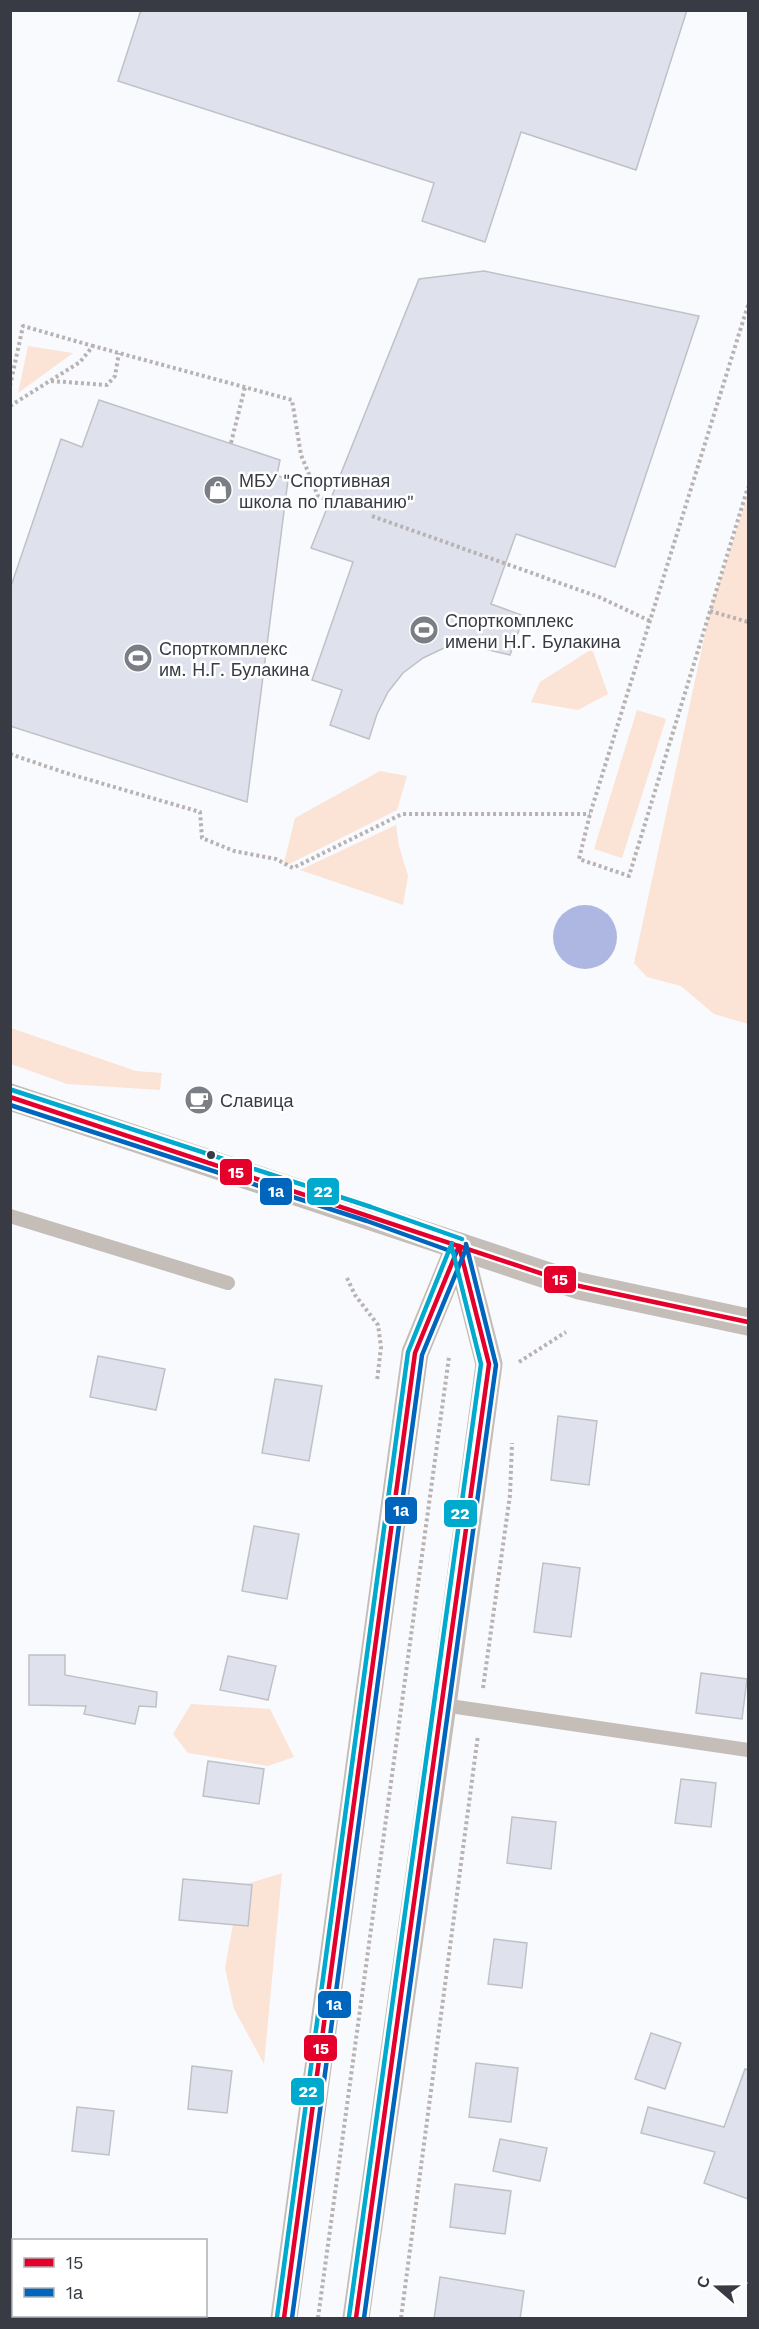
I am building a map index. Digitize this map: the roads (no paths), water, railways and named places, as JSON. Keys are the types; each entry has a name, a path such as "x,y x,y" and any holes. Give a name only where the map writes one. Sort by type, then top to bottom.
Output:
{"street":[{"path":"10,1097 369,1214 579,1286 748,1322"},
{"path":"356,2319 489,1364 459,1246"},
{"path":"284,2319 415,1353 459,1246"}],"lane":[{"path":"10,1216 228,1283"},
{"path":"443,1705 748,1750"}],"water":[{"path":"585,905 603,911 611,919 617,937 611,955 603,963 585,969 567,963 559,955 553,937 559,919 567,911"}],"place":[{"name":"МБУ \"Спортивная школа по плаванию\"","path":"218,490"},
{"name":"Спорткомплекс имени Н.Г. Булакина","path":"424,630"},
{"name":"Спорткомплекс им. Н.Г. Булакина","path":"138,658"},
{"name":"Славица","path":"199,1100"}]}
